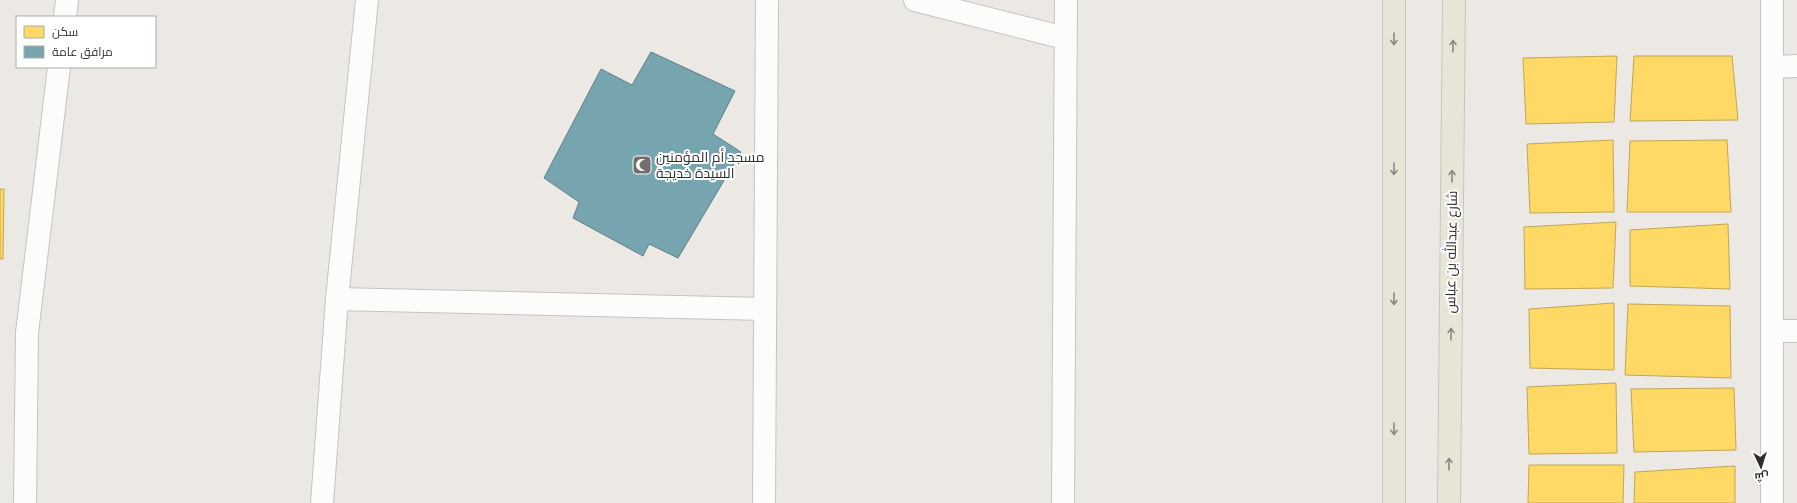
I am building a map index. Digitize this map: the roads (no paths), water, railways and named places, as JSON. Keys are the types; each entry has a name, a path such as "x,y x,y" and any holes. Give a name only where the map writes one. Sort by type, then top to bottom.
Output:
{"main road":[{"path":"1394,0 1394,503"},
{"name":"شارع عبدالله بن عباس","path":"1449,503 1454,0"}],"street":[{"path":"65,16 67,0"},
{"path":"322,503 338,299 367,0"},
{"path":"764,503 766,0"},
{"path":"915,0 1065,38"},
{"path":"1063,503 1066,0"},
{"path":"1772,0 1772,503"},
{"path":"1772,67 1797,66"},
{"path":"25,503 28,333 59,68"},
{"path":"338,299 764,309"},
{"path":"1772,331 1797,330"}],"place":[{"name":"مسجد أم المؤمنين السيدة خديجة","path":"642,165"}]}
